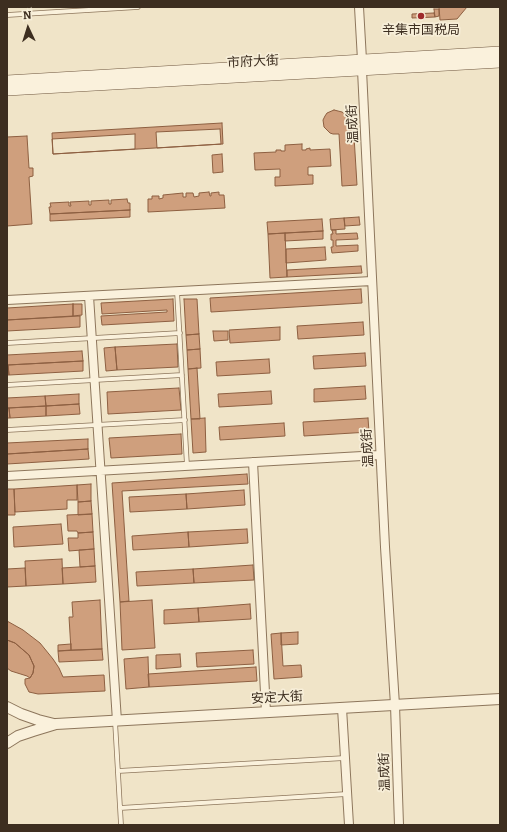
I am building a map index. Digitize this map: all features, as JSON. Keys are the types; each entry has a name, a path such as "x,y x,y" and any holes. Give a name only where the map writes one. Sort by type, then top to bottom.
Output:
{"main road":[{"name":"市府大街","path":"7,90 362,65 500,52"},
{"name":"市府大街","path":"7,81 362,65 500,62"}],"street":[{"name":"温成街","path":"359,7 380,455 395,705 399,825"},
{"path":"7,300 372,281"},
{"path":"89,296 116,721"},
{"path":"7,476 380,455"},
{"path":"253,462 266,712"},
{"name":"安定大街","path":"56,724 500,698"},
{"path":"7,707 38,720 56,724"},
{"path":"342,708 349,825"},
{"path":"7,742 26,733 56,724"}],"lane":[{"path":"7,15 138,7"},
{"path":"177,291 187,466"},
{"path":"7,343 180,333"},
{"path":"7,386 182,375"},
{"path":"7,430 185,420"},
{"path":"116,721 121,825"},
{"path":"118,771 345,758"},
{"path":"120,808 347,794"}],"building":[{"path":"439,7 467,7 457,19 440,20"},
{"path":"434,9 439,9 439,16 435,17"},
{"path":"434,13 435,17 412,18 412,14"},
{"path":"334,110 345,114 348,120 353,120 357,185 342,186 339,134 330,133 324,127 323,120 327,113"},
{"path":"222,123 223,144 53,154 52,133"},
{"path":"220,129 221,144 157,148 156,132"},
{"path":"135,134 135,149 53,154 52,139"},
{"path":"27,136 29,168 33,168 33,176 29,177 32,224 7,226 7,137"},
{"path":"302,144 302,150 310,148 310,150 330,149 331,166 308,167 308,175 313,175 313,184 275,186 275,177 280,177 280,169 255,170 254,153 276,152 276,150 285,151 285,145"},
{"path":"222,154 223,172 213,173 212,155"},
{"path":"209,192 210,196 211,193 219,192 219,195 224,195 225,208 148,212 148,199 152,199 152,196 159,196 159,199 163,198 163,195 183,193 183,197 186,197 186,193 193,193 194,197 199,196 199,193"},
{"path":"127,199 128,203 130,203 130,210 50,214 50,203 69,202 69,206 71,206 70,202 89,201 89,205 91,205 91,201 109,200 109,204 111,204 111,200"},
{"path":"130,210 130,217 50,221 50,214"},
{"path":"359,217 360,225 345,226 344,218"},
{"path":"344,218 345,229 331,230 330,219"},
{"path":"322,219 323,231 268,234 267,222"},
{"path":"332,230 336,230 336,234 357,233 358,239 336,240 336,246 358,245 358,251 332,253"},
{"path":"323,231 323,239 285,241 285,233"},
{"path":"285,233 287,277 270,278 268,234"},
{"path":"325,247 326,260 286,263 286,249"},
{"path":"361,266 362,273 287,277 287,270"},
{"path":"361,289 362,303 211,312 210,298"},
{"path":"173,299 174,321 102,325 101,316 167,312 167,310 102,314 101,303"},
{"path":"184,299 197,299 199,334 186,335"},
{"path":"73,304 82,304 82,315 73,316"},
{"path":"73,304 73,316 7,320 7,308"},
{"path":"80,316 80,327 7,331 7,320"},
{"path":"363,322 364,335 298,339 297,326"},
{"path":"280,327 280,340 230,343 229,330"},
{"path":"213,331 228,331 228,340 214,341"},
{"path":"199,334 200,349 187,350 186,335"},
{"path":"177,344 178,367 117,370 115,347"},
{"path":"115,347 117,370 106,371 104,348"},
{"path":"200,349 201,368 188,369 187,350"},
{"path":"82,351 83,361 7,365 7,355"},
{"path":"365,353 366,366 314,369 313,356"},
{"path":"269,359 270,373 217,376 216,362"},
{"path":"83,361 83,371 9,375 8,365"},
{"path":"8,365 9,375 7,375"},
{"path":"197,368 200,419 191,419 188,369"},
{"path":"365,386 366,399 314,402 314,389"},
{"path":"179,388 181,410 108,414 107,392"},
{"path":"271,391 272,404 219,407 218,394"},
{"path":"79,394 79,404 46,406 45,396"},
{"path":"45,396 46,406 7,408 7,398"},
{"path":"79,404 80,414 46,416 46,406"},
{"path":"46,406 46,416 10,418 9,408"},
{"path":"7,408 9,408 10,418 7,418"},
{"path":"205,418 206,452 193,453 191,419"},
{"path":"368,418 369,432 304,436 303,422"},
{"path":"284,423 285,436 220,440 219,427"},
{"path":"181,434 182,454 111,458 109,438"},
{"path":"88,439 88,449 7,454 7,443"},
{"path":"88,449 89,459 7,464 7,454"},
{"path":"247,474 248,484 122,491 129,601 120,602 112,483"},
{"path":"91,484 91,501 78,502 77,485"},
{"path":"77,485 77,500 67,500 67,509 15,512 14,489"},
{"path":"7,489 14,489 15,515 7,515"},
{"path":"244,490 245,505 187,509 186,494"},
{"path":"186,494 187,509 130,512 129,497"},
{"path":"91,501 92,514 78,515 78,502"},
{"path":"92,514 93,532 78,533 77,531 68,531 67,515"},
{"path":"61,524 63,544 14,547 13,527"},
{"path":"247,529 248,543 189,547 188,532"},
{"path":"93,532 94,549 69,551 68,538 78,538 78,533"},
{"path":"188,532 189,547 133,550 132,536"},
{"path":"94,549 95,566 80,567 79,550"},
{"path":"62,559 63,584 26,586 25,561"},
{"path":"253,565 254,580 194,583 193,569"},
{"path":"95,566 96,582 63,584 62,568"},
{"path":"25,568 26,586 7,587 7,569"},
{"path":"193,569 194,583 137,586 136,572"},
{"path":"100,600 102,649 71,650 69,617 73,617 72,602"},
{"path":"152,600 155,648 122,650 120,602"},
{"path":"250,604 251,619 199,622 198,608"},
{"path":"198,608 199,622 164,624 164,610"},
{"path":"7,621 23,630 40,643 53,659 63,677 104,675 105,691 38,694 29,692 25,684 25,679 30,678 33,673 34,666 29,655 15,643 7,640"},
{"path":"298,632 298,644 281,645 281,633"},
{"path":"281,633 283,666 301,665 302,677 274,679 271,634"},
{"path":"7,640 15,643 29,655 34,666 33,673 30,678 7,668"},
{"path":"71,644 71,650 58,651 58,645"},
{"path":"102,649 103,660 59,662 58,651"},
{"path":"253,650 254,664 197,667 196,653"},
{"path":"180,654 181,667 156,669 156,655"},
{"path":"148,657 149,687 126,689 124,659"},
{"path":"256,667 257,681 149,687 148,674"}],"place":[{"name":"辛集市国税局","path":"421,16"}]}
